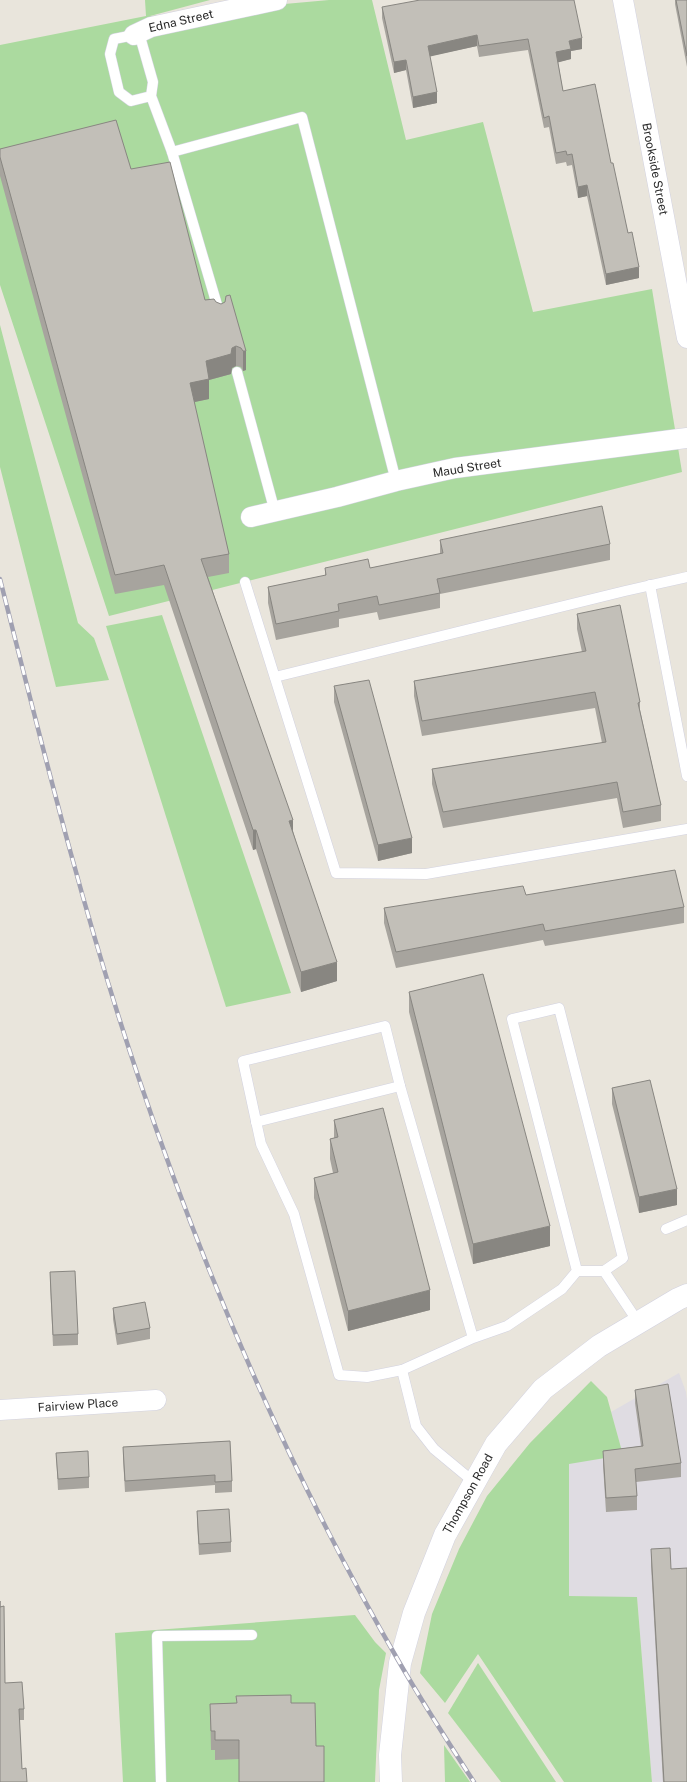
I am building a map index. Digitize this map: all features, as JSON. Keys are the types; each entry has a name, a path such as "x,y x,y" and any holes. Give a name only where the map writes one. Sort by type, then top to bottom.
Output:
{"street":[{"name":"Edna Street","path":"134,35 151,27 277,0"},
{"name":"Brookside Street","path":"623,0 687,338"},
{"name":"Maud Street","path":"251,517 336,497 396,480 456,468 577,454 687,438"},
{"name":"Thompson Road","path":"391,1782 390,1755 400,1663 414,1613 445,1535 496,1444 543,1389 599,1346 678,1298 687,1295"},
{"name":"Fairview Place","path":"0,1410 156,1400"}],"lane":[{"path":"151,96 131,101 119,92 110,54 114,39 134,35 141,40 153,82 151,96 172,152 220,317"},
{"path":"172,152 302,117 396,480"},
{"path":"237,372 275,512"},
{"path":"275,677 687,577"},
{"path":"245,582 336,873 426,874 687,829"},
{"path":"650,585 687,776"},
{"path":"559,1008 623,1258 604,1271 577,1271 512,1019 559,1008"},
{"path":"472,1338 400,1086 385,1026 243,1061 261,1144 294,1214 339,1375 367,1377 402,1370 472,1338 507,1326 562,1289 577,1271"},
{"path":"256,1122 400,1086"},
{"path":"666,1229 687,1220"},
{"path":"604,1271 638,1322"},
{"path":"402,1370 416,1426 434,1449 475,1483"},
{"path":"161,1782 158,1636 252,1635"}],"shaded area":[{"path":"679,1373 686,1392 687,1400 687,1782 652,1782 637,1598 569,1596 569,1463 623,1455 611,1412"}],"green space":[{"path":"145,0 210,0 150,16 329,0 372,0 406,140 483,122 533,312 652,289 682,472 109,616 0,285 0,45 146,16"},
{"path":"0,325 78,623 94,638 109,680 56,687 0,467"},
{"path":"162,615 291,993 226,1007 106,626"},
{"path":"591,1381 607,1397 623,1455 569,1464 569,1596 637,1597 652,1782 564,1782 478,1654 445,1703 420,1673 432,1614 459,1549 487,1496 530,1443"},
{"path":"355,1615 375,1642 386,1653 379,1690 375,1782 123,1782 115,1633"},
{"path":"478,1663 556,1782 501,1782 448,1713"},
{"path":"444,1745 470,1782 445,1782"}],"building":[{"path":"420,0 574,0 582,38 569,41 571,49 556,52 563,91 595,84 611,163 613,163 628,233 632,232 639,267 606,274 587,185 578,187 572,154 567,155 566,151 556,153 549,116 544,118 528,39 479,46 477,35 428,46 437,92 413,97 406,60 394,62 382,7"},
{"path":"676,0 687,0 687,56"},
{"path":"116,120 131,169 170,162 205,300 214,299 216,302 221,304 225,302 226,296 230,295 246,351 243,351 241,348 236,346 232,348 231,354 206,361 209,379 190,383 229,554 201,559 293,820 289,821 337,962 301,972 256,830 253,830 164,565 115,575 0,157 0,149"},
{"path":"602,506 610,544 437,579 440,593 379,605 377,596 338,604 339,611 276,624 268,587 326,575 325,568 368,559 370,568 443,553 440,540"},
{"path":"620,605 640,702 638,703 661,805 623,812 617,782 443,812 432,769 606,742 595,692 422,721 414,681 586,651 577,614"},
{"path":"369,680 412,838 378,845 334,686"},
{"path":"675,870 684,907 545,931 543,924 396,952 384,908 523,886 526,895"},
{"path":"483,974 550,1226 473,1244 409,992"},
{"path":"650,1080 677,1189 639,1197 612,1088"},
{"path":"383,1108 430,1290 348,1311 314,1178 338,1172 330,1139 338,1137 334,1120"},
{"path":"75,1271 78,1334 53,1335 50,1272"},
{"path":"145,1302 150,1328 117,1334 113,1308"},
{"path":"668,1384 681,1463 635,1469 637,1496 606,1498 603,1451 643,1446 635,1390"},
{"path":"230,1441 232,1481 215,1482 215,1475 125,1481 123,1447"},
{"path":"88,1451 89,1477 58,1479 56,1453"},
{"path":"229,1509 231,1542 199,1544 197,1511"},
{"path":"670,1548 671,1569 687,1568 687,1782 664,1782 651,1549"},
{"path":"4,1606 5,1683 22,1682 24,1709 19,1709 22,1769 26,1768 27,1782 0,1782 0,1607"},
{"path":"291,1695 291,1703 315,1703 316,1746 324,1746 324,1782 239,1782 239,1740 215,1740 215,1731 211,1731 210,1704 237,1703 236,1696"}],"railway":[{"path":"0,579 64,829 99,953 138,1076 192,1227 253,1375 322,1519 398,1660 474,1782"}]}
